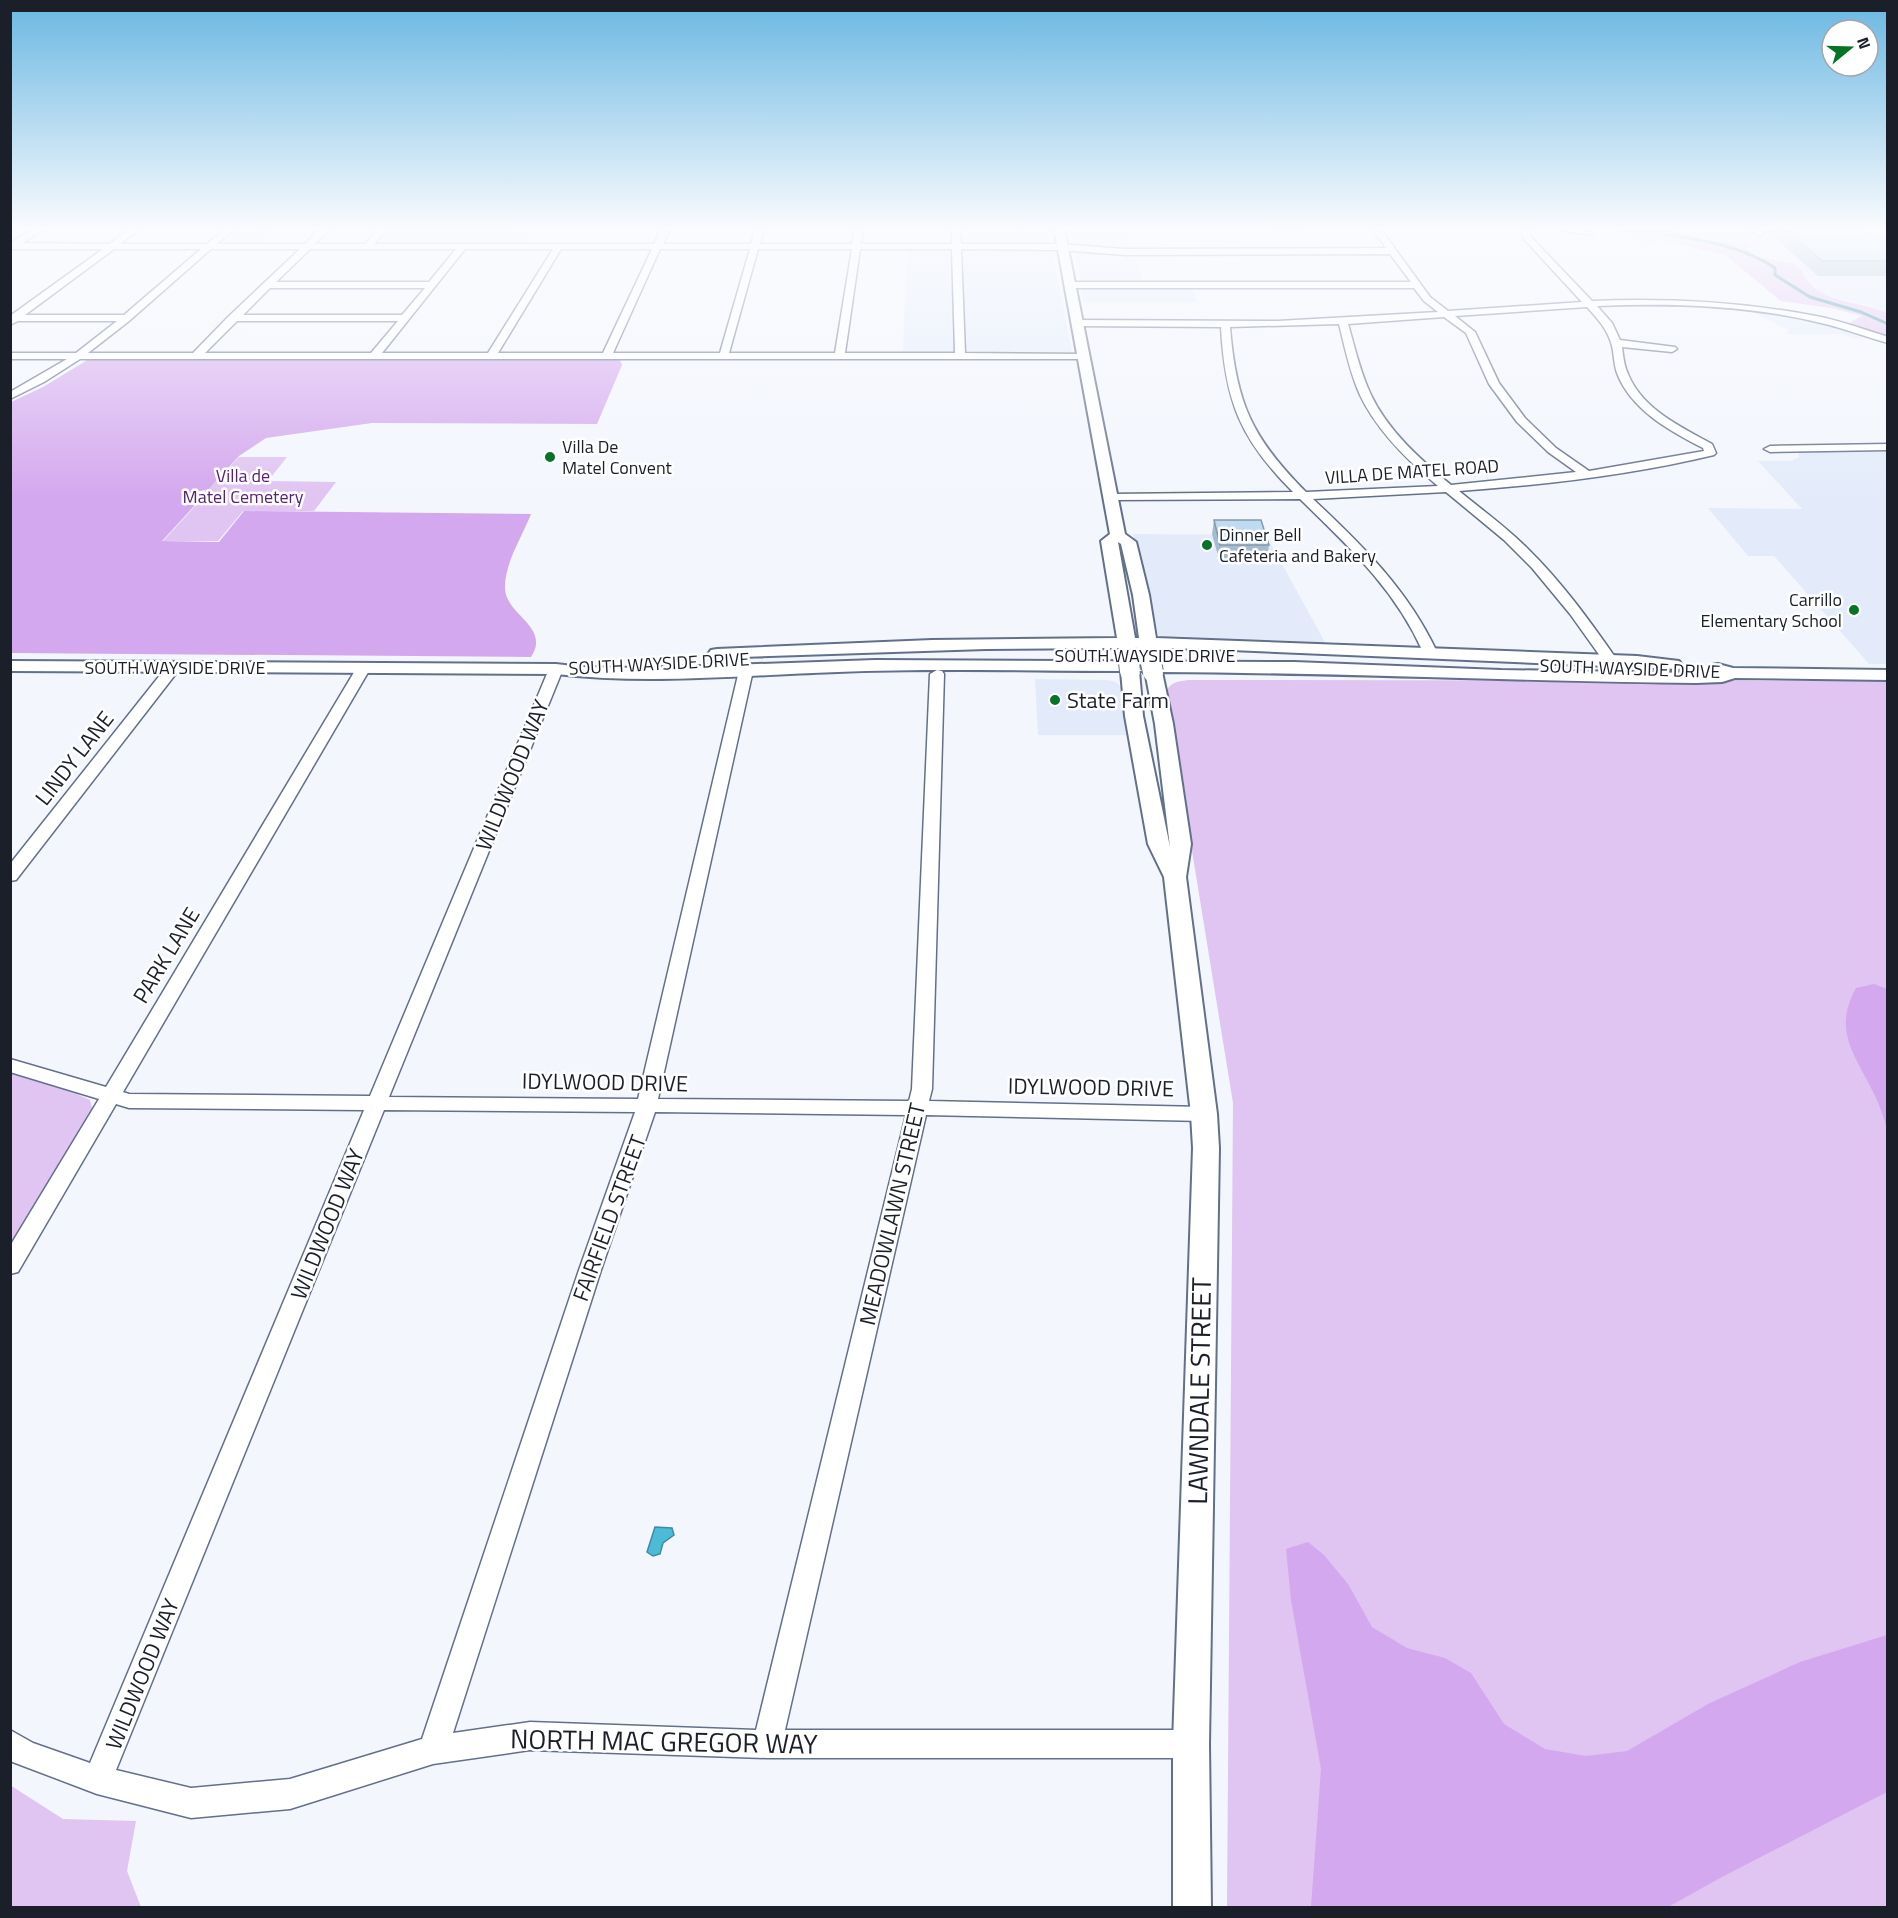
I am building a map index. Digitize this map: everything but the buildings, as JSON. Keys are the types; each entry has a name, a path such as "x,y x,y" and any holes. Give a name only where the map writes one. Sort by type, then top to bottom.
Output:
{"main road":[{"name":"LAWNDALE STREET","path":"1076,318 1118,536 1128,542 1143,607 1175,797 1181,844 1175,877 1204,1114 1206,1148 1191,1744 1192,1908"},
{"name":"LAWNDALE STREET","path":"1118,536 1109,541 1127,646 1134,716 1158,844 1175,877"},
{"path":"1112,559 1133,560"},
{"path":"646,668 704,655 924,645 1148,646 1430,652 1610,660 1697,673"},
{"name":"SOUTH WAYSIDE DRIVE","path":"10,666 556,669 582,672 646,668 1084,665 1294,667 1501,675 1697,673 1722,677 1733,673 1887,675"},
{"path":"646,668 745,675 1153,674 1590,683 1697,673"},
{"path":"1149,796 1175,797"}],"street":[{"path":"12,320 124,318"},
{"path":"10,396 38,384 80,356 124,318"},
{"path":"197,355 232,318 404,318"},
{"path":"375,355 404,318"},
{"path":"492,355 515,318"},
{"path":"607,355 625,318"},
{"path":"724,356 734,318"},
{"path":"840,355 846,318"},
{"path":"959,318 960,356"},
{"path":"1077,323 1225,323 1403,318"},
{"path":"1450,318 1460,323 1474,338 1494,384 1521,420 1552,450 1586,474"},
{"path":"1602,318 1616,343 1672,350"},
{"path":"1806,318 1835,323 1887,340"},
{"path":"1343,321 1356,369 1370,403 1399,443 1450,490 1509,538 1546,575 1574,607 1610,660"},
{"path":"1225,323 1230,378 1239,409 1250,431 1302,496 1353,543 1381,573 1409,609 1430,652"},
{"name":"VILLA DE MATEL ROAD","path":"1111,498 1302,496 1450,490 1586,474 1710,453 1710,449 1704,443 1670,426 1635,396 1622,374 1616,343"},
{"path":"10,356 1083,356"},
{"path":"1770,449 1887,447"},
{"name":"LINDY LANE","path":"10,876 173,668"},
{"name":"PARK LANE","path":"10,1266 363,669"},
{"name":"WILDWOOD WAY","path":"97,1780 556,669"},
{"name":"MEADOWLAWN STREET","path":"767,1744 922,1089 937,674"},
{"name":"FAIRFIELD STREET","path":"433,1750 590,1270 647,1106 745,675"},
{"name":"IDYLWOOD DRIVE","path":"10,1065 129,1101 918,1108 1204,1114"},
{"name":"NORTH MAC GREGOR WAY","path":"10,1744 25,1754 97,1780 191,1803 290,1794 433,1750 530,1736 767,1744 1191,1744"}],"shaded area":[{"path":"904,318 951,318 954,350 952,353 903,354"},
{"path":"957,318 1065,318 1072,352 966,353 962,318"},
{"path":"1763,318 1800,318 1869,337 1856,339 1842,334 1787,334 1789,330"},
{"path":"619,358 622,365 597,424 372,423 266,438 239,456 208,490 187,496 185,498 187,501 196,504 162,541 219,542 244,511 531,514 510,560 505,589 511,604 535,637 536,646 531,657 11,653 11,402 43,387 89,359"},
{"name":"Carrillo Elementary School","path":"1798,452 1887,452 1887,664 1869,664 1774,556 1748,556 1708,508 1802,509 1758,461 1791,461 1799,457"},
{"path":"1133,534 1266,535 1326,644 1165,640 1159,637"},
{"path":"1035,679 1116,682 1123,689 1130,735 1038,735"},
{"path":"1874,984 1887,989 1887,1129 1879,1106 1850,1045 1847,1032 1846,1019 1849,1004 1856,988"},
{"path":"1308,1542 1324,1555 1348,1584 1372,1627 1407,1648 1445,1658 1471,1673 1504,1724 1545,1749 1586,1756 1627,1751 1708,1704 1800,1662 1887,1635 1887,1792 1668,1907 1311,1907 1321,1769 1291,1600 1286,1549"}],"green space":[{"path":"1859,318 1887,318 1887,337 1849,323"},
{"name":"Villa de Matel Cemetery","path":"239,457 287,457 268,481 336,482 314,511 243,511 218,541 163,541 197,504 188,501 187,496 207,491"},
{"path":"1189,680 1887,681 1887,1907 1227,1907 1233,1103 1166,691 1173,684"},
{"path":"11,1072 68,1090 90,1100 92,1108 11,1247"},
{"path":"10,1785 63,1819 136,1821 127,1871 141,1907 11,1907"}],"water":[{"path":"655,1527 672,1528 674,1535 663,1543 660,1554 653,1556 647,1552"}],"waterway":[{"path":"1873,318 1888,324"}],"place":[{"name":"Villa De Matel Convent","path":"550,457"},
{"name":"Dinner Bell Cafeteria and Bakery","path":"1207,545"},
{"name":"Carrillo Elementary School","path":"1854,610"},
{"name":"State Farm","path":"1055,700"}]}
